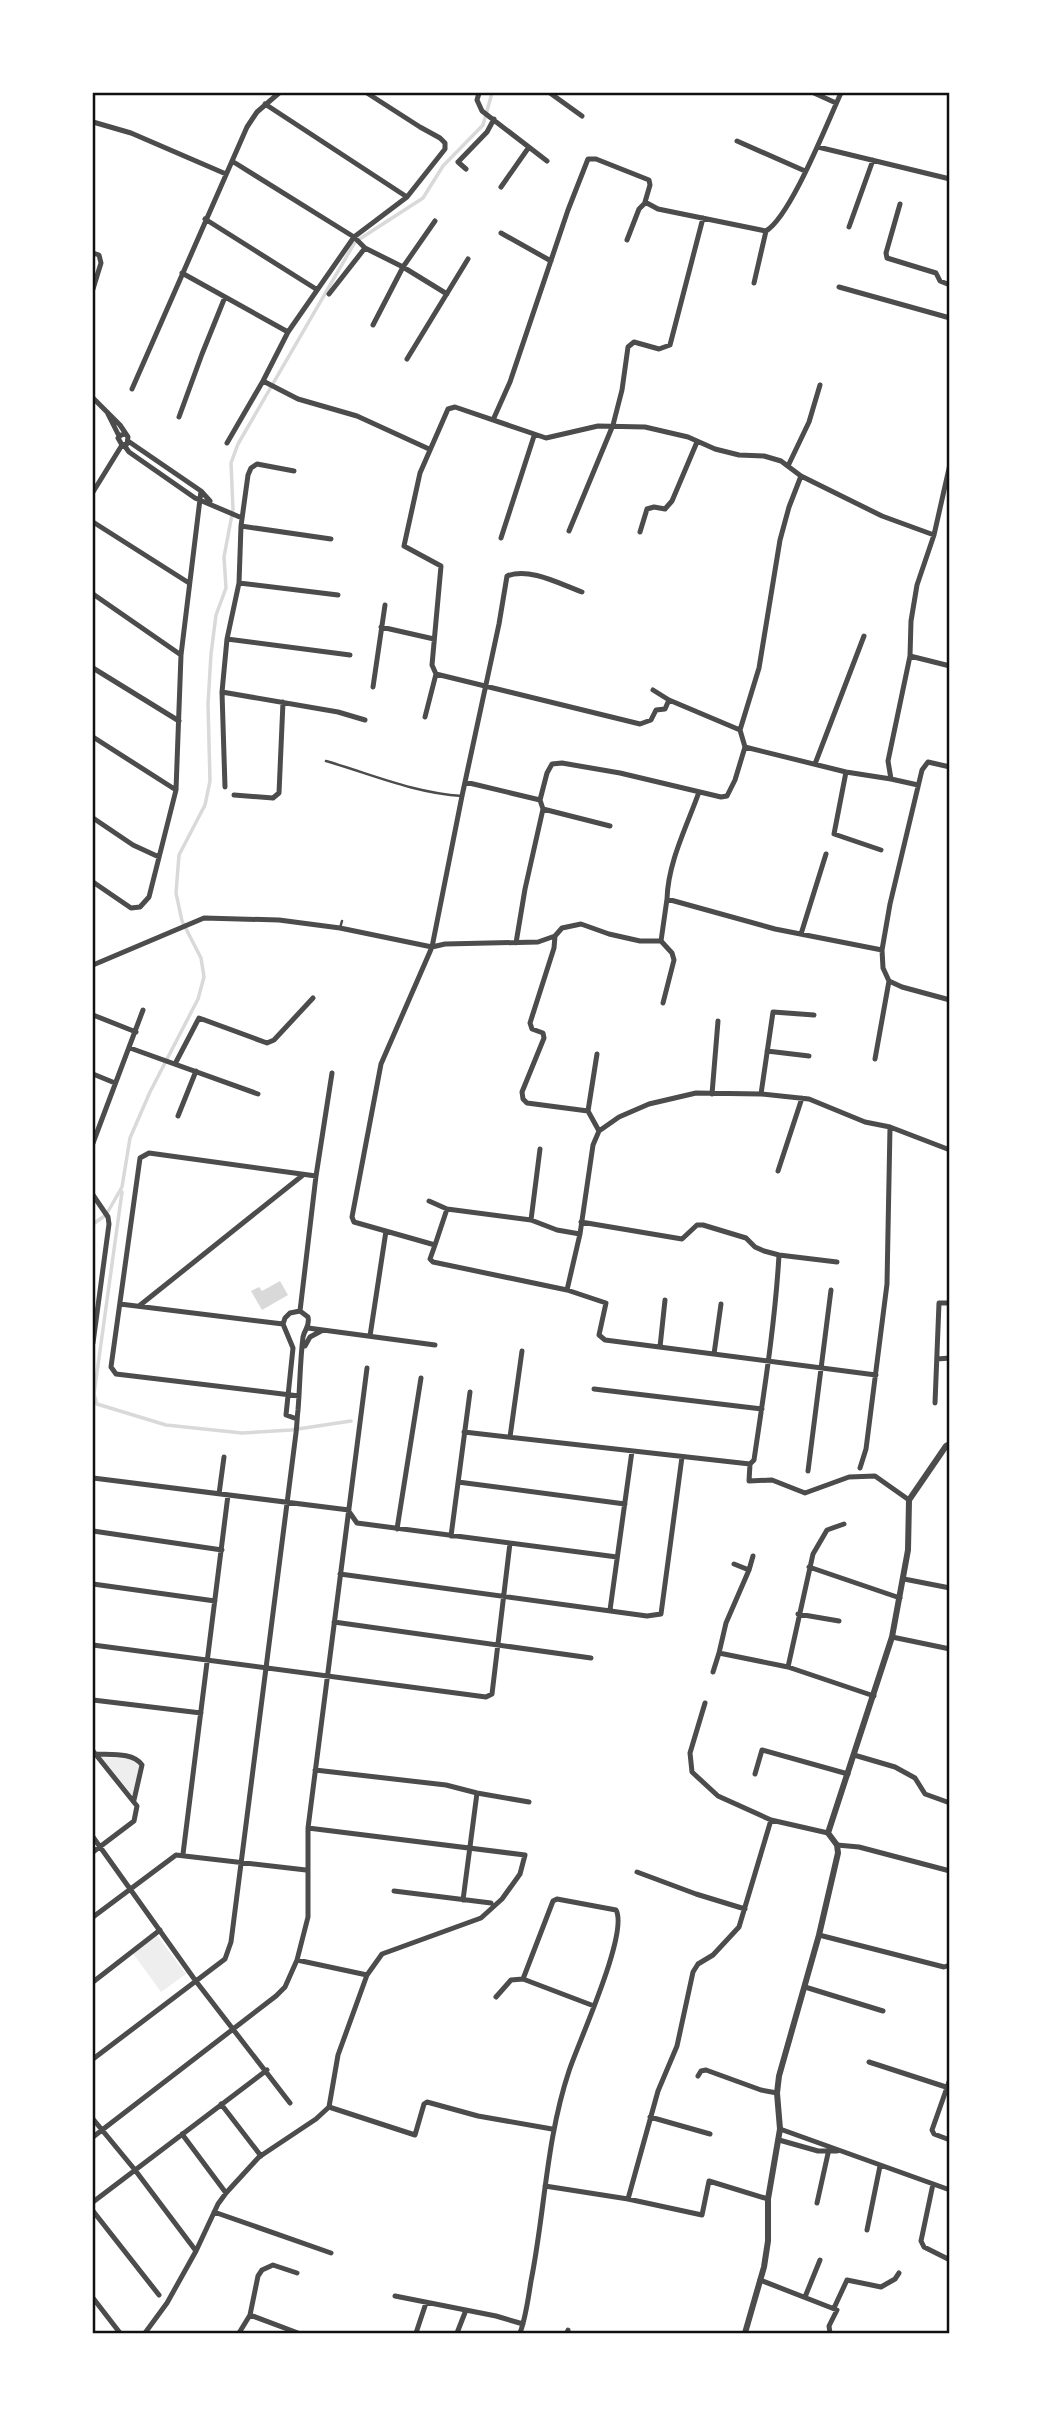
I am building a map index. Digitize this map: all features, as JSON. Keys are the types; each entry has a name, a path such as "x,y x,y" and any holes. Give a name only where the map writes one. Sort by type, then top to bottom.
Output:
{"street":[{"path":"132,389 247,127 257,112 279,93"},
{"path":"227,443 269,383 288,332 316,289 354,238 407,197 445,149 445,143 440,138 367,93"},
{"path":"479,93 477,100 481,111 547,161"},
{"path":"550,93 582,116"},
{"path":"814,93 836,103"},
{"path":"754,283 766,231 777,223 805,172 841,93"},
{"path":"265,104 407,197"},
{"path":"466,169 458,162 487,132 492,118"},
{"path":"93,122 131,133 226,174"},
{"path":"737,141 805,172"},
{"path":"501,187 529,147"},
{"path":"818,147 950,178"},
{"path":"493,420 510,382 586,162 590,158 649,180 645,203 639,209 627,240"},
{"path":"232,160 354,238 363,247 447,294"},
{"path":"849,227 873,160"},
{"path":"645,203 658,209 766,231"},
{"path":"900,204 886,253 887,258 936,273 940,281 950,285"},
{"path":"569,531 613,425 631,343 659,349 670,345 704,218"},
{"path":"205,219 316,289"},
{"path":"373,325 403,267 435,221"},
{"path":"501,233 551,261"},
{"path":"329,294 363,247"},
{"path":"93,253 101,257 102,261 93,289"},
{"path":"407,359 468,259"},
{"path":"182,272 288,332"},
{"path":"839,287 950,318"},
{"path":"179,417 225,297"},
{"path":"269,383 298,399 357,416 429,449"},
{"path":"788,466 809,422 820,385"},
{"path":"93,398 107,411 130,452 199,500 213,503"},
{"path":"425,717 436,674 432,665 441,566 404,545 420,473 451,407 546,438 575,430 613,425 659,429 688,437 715,449 739,455 764,456 780,461 801,476 881,516 934,534"},
{"path":"502,538 534,436"},
{"path":"122,442 201,491 222,509 242,518"},
{"path":"93,492 122,442"},
{"path":"640,532 647,509 666,509 672,501 697,442"},
{"path":"225,787 222,692 228,639 239,583 241,526 248,475 253,465 258,464 294,471"},
{"path":"891,779 888,761 910,656 911,621 917,585 934,534 950,464"},
{"path":"516,943 543,809 540,800 552,764 562,763 726,796 735,780 745,747 740,730 759,668 780,540 801,476"},
{"path":"93,882 127,907 140,907 149,897 176,790 181,654 201,491"},
{"path":"93,522 189,583"},
{"path":"241,526 331,539"},
{"path":"435,1245 354,1222 352,1217 381,1065 432,947 507,576 516,572 528,574 582,592"},
{"path":"239,583 338,595"},
{"path":"93,594 181,654"},
{"path":"373,687 385,606"},
{"path":"381,627 434,639"},
{"path":"815,764 864,636"},
{"path":"228,639 350,654"},
{"path":"910,656 950,666"},
{"path":"93,668 179,721"},
{"path":"436,674 640,723 651,720 656,710 666,709 669,700"},
{"path":"653,690 669,700 740,730"},
{"path":"222,692 365,720"},
{"path":"234,795 273,798 279,793 283,702"},
{"path":"93,737 176,790"},
{"path":"745,747 846,772 918,785"},
{"path":"875,1059 889,981 883,968 882,950 918,785 922,770 928,762 950,767"},
{"path":"846,772 834,834 881,850"},
{"path":"465,782 540,800"},
{"path":"661,942 668,881 699,792"},
{"path":"543,809 610,826"},
{"path":"93,818 133,845 159,858"},
{"path":"801,934 826,854"},
{"path":"667,899 801,934 882,950"},
{"path":"93,965 204,918 279,919 341,924 432,947 538,942 555,936 562,928 581,924 640,941 661,942 672,953 674,960 663,1003"},
{"path":"555,936 555,948 530,1023 532,1029 543,1032 544,1038 522,1092 523,1099 527,1103 588,1111"},
{"path":"889,981 950,1000"},
{"path":"173,1063 199,1018 267,1043 274,1040 313,998"},
{"path":"93,1143 95,1131 143,1010"},
{"path":"761,1094 774,1012 814,1015"},
{"path":"93,1016 135,1032"},
{"path":"712,1094 719,1021"},
{"path":"130,1048 258,1094"},
{"path":"767,1051 808,1056"},
{"path":"597,1055 588,1111 599,1131"},
{"path":"178,1116 196,1071"},
{"path":"300,1311 316,1176 332,1073"},
{"path":"93,1074 115,1083"},
{"path":"567,1290 580,1234 593,1145 599,1131 619,1117 649,1104 672,1097 712,1094 761,1094 809,1099 865,1122 890,1127 950,1150"},
{"path":"778,1171 802,1098"},
{"path":"860,1468 866,1449 887,1284 890,1127"},
{"path":"531,1220 540,1149"},
{"path":"299,1396 113,1373 111,1367 139,1162 143,1154 316,1176"},
{"path":"139,1306 303,1175"},
{"path":"93,1343 108,1217 94,1196"},
{"path":"429,1201 447,1209 531,1220 557,1230 580,1234"},
{"path":"447,1209 430,1259 433,1262 567,1290 606,1303 599,1330 599,1335 605,1340 876,1375"},
{"path":"581,1222 682,1239 697,1225 704,1225 746,1238 755,1247 779,1255 838,1262"},
{"path":"370,1336 386,1231"},
{"path":"779,1255 762,1409 749,1481 772,1480 805,1493 849,1477 875,1476 909,1500"},
{"path":"808,1471 831,1290"},
{"path":"660,1347 665,1300"},
{"path":"935,1403 939,1303 950,1303"},
{"path":"120,1304 284,1324"},
{"path":"714,1354 721,1304"},
{"path":"93,2059 225,1959 231,1942 296,1433 297,1421 299,1396 303,1349 303,1335 308,1328 308,1317 300,1311 290,1313 284,1324 293,1348 286,1415 297,1421"},
{"path":"308,1328 435,1345"},
{"path":"303,1349 310,1338 323,1330"},
{"path":"510,1437 522,1350"},
{"path":"937,1359 950,1358"},
{"path":"93,2137 285,1987 297,1960 308,1917 308,1828 367,1368"},
{"path":"397,1529 421,1378"},
{"path":"594,1389 762,1409"},
{"path":"451,1536 470,1392"},
{"path":"464,1432 750,1464"},
{"path":"828,1833 892,1637 908,1550 909,1500 950,1444"},
{"path":"610,1610 632,1451"},
{"path":"219,1494 224,1457"},
{"path":"340,1574 647,1616 661,1614 682,1457"},
{"path":"93,1478 349,1510"},
{"path":"458,1482 625,1504"},
{"path":"183,1854 229,1496"},
{"path":"349,1510 352,1519 357,1523 617,1557"},
{"path":"788,1667 813,1554 827,1530 844,1524"},
{"path":"93,1531 222,1550"},
{"path":"93,1645 486,1697 492,1694 510,1543"},
{"path":"713,1672 726,1623 753,1556"},
{"path":"734,1564 749,1570"},
{"path":"809,1567 900,1598"},
{"path":"904,1578 950,1588"},
{"path":"93,1584 215,1601"},
{"path":"798,1614 839,1621"},
{"path":"334,1622 591,1658"},
{"path":"892,1637 950,1649"},
{"path":"719,1653 788,1667 874,1696"},
{"path":"93,1700 201,1713"},
{"path":"705,1703 690,1753 692,1772 718,1796 771,1820 828,1833 838,1845 859,1847 950,1871"},
{"path":"755,1774 762,1750 848,1774"},
{"path":"94,1752 135,1757 140,1761 142,1765 134,1800"},
{"path":"93,1852 134,1821 138,1806 94,1752"},
{"path":"855,1755 895,1768 915,1778 925,1794 950,1803"},
{"path":"315,1770 446,1785 529,1802"},
{"path":"463,1900 477,1793"},
{"path":"628,2199 650,2117 677,2046 693,1972 739,1927 771,1820"},
{"path":"145,2333 167,2303 226,2193 261,2156 329,2108 338,2055 368,1975 382,1954 481,1918 493,1910 520,1874 525,1855 308,1828"},
{"path":"93,1838 195,1980 290,2103"},
{"path":"745,2333 768,2241 768,2199 780,2129 777,2093 786,2045 820,1935 834,1878 838,1845"},
{"path":"93,1917 176,1855 306,1870"},
{"path":"637,1872 745,1909"},
{"path":"394,1891 491,1903"},
{"path":"520,2333 537,2251 552,2129 569,2071 607,1969 619,1924 616,1910 557,1899 553,1901 523,1979"},
{"path":"93,1982 160,1930"},
{"path":"820,1935 944,1967 950,1965"},
{"path":"297,1960 368,1975"},
{"path":"496,1997 512,1980 523,1979 594,2006"},
{"path":"805,1987 883,2011"},
{"path":"869,2062 946,2087"},
{"path":"93,2202 267,2070"},
{"path":"698,2076 701,2071 706,2070 777,2093"},
{"path":"950,2079 932,2130 934,2134 950,2140"},
{"path":"329,2108 415,2135 424,2104 427,2102 478,2116 552,2129"},
{"path":"221,2104 261,2156"},
{"path":"650,2117 710,2134"},
{"path":"93,2119 135,2169 196,2251"},
{"path":"780,2129 950,2190"},
{"path":"182,2134 226,2193"},
{"path":"779,2140 818,2151 829,2148"},
{"path":"817,2203 829,2148"},
{"path":"867,2230 880,2166"},
{"path":"545,2186 628,2199 702,2215 709,2182 768,2199"},
{"path":"933,2184 921,2241 924,2247 950,2260"},
{"path":"93,2211 159,2295"},
{"path":"217,2213 331,2253"},
{"path":"805,2297 820,2260"},
{"path":"239,2333 250,2315 261,2270 273,2266 297,2273"},
{"path":"834,2308 847,2280 881,2287 895,2279 899,2273"},
{"path":"760,2280 837,2310 829,2326 830,2333"},
{"path":"395,2296 523,2324"},
{"path":"93,2298 120,2333"},
{"path":"416,2333 426,2304"},
{"path":"457,2333 466,2310"},
{"path":"250,2315 298,2333"}],"lane":[{"path":"326,761 426,792 461,796"}],"shaded area":[{"path":"280,1281 288,1295 262,1310 251,1291 259,1287 262,1291"},
{"path":"101,1757 133,1759 140,1766 133,1796"},
{"path":"156,1934 186,1974 161,1992 132,1952"}],"waterway":[{"path":"93,1224 106,1215 122,1187 130,1138 150,1092 198,999 204,977 201,958 182,921 176,893 179,855 205,805 210,781 208,704 211,654 216,615 226,588 224,557 233,509 231,463 238,444 355,242 423,198 443,166 483,125 492,93"},
{"path":"122,1192 94,1394 97,1404 166,1425 242,1433 291,1430 351,1421"}]}
